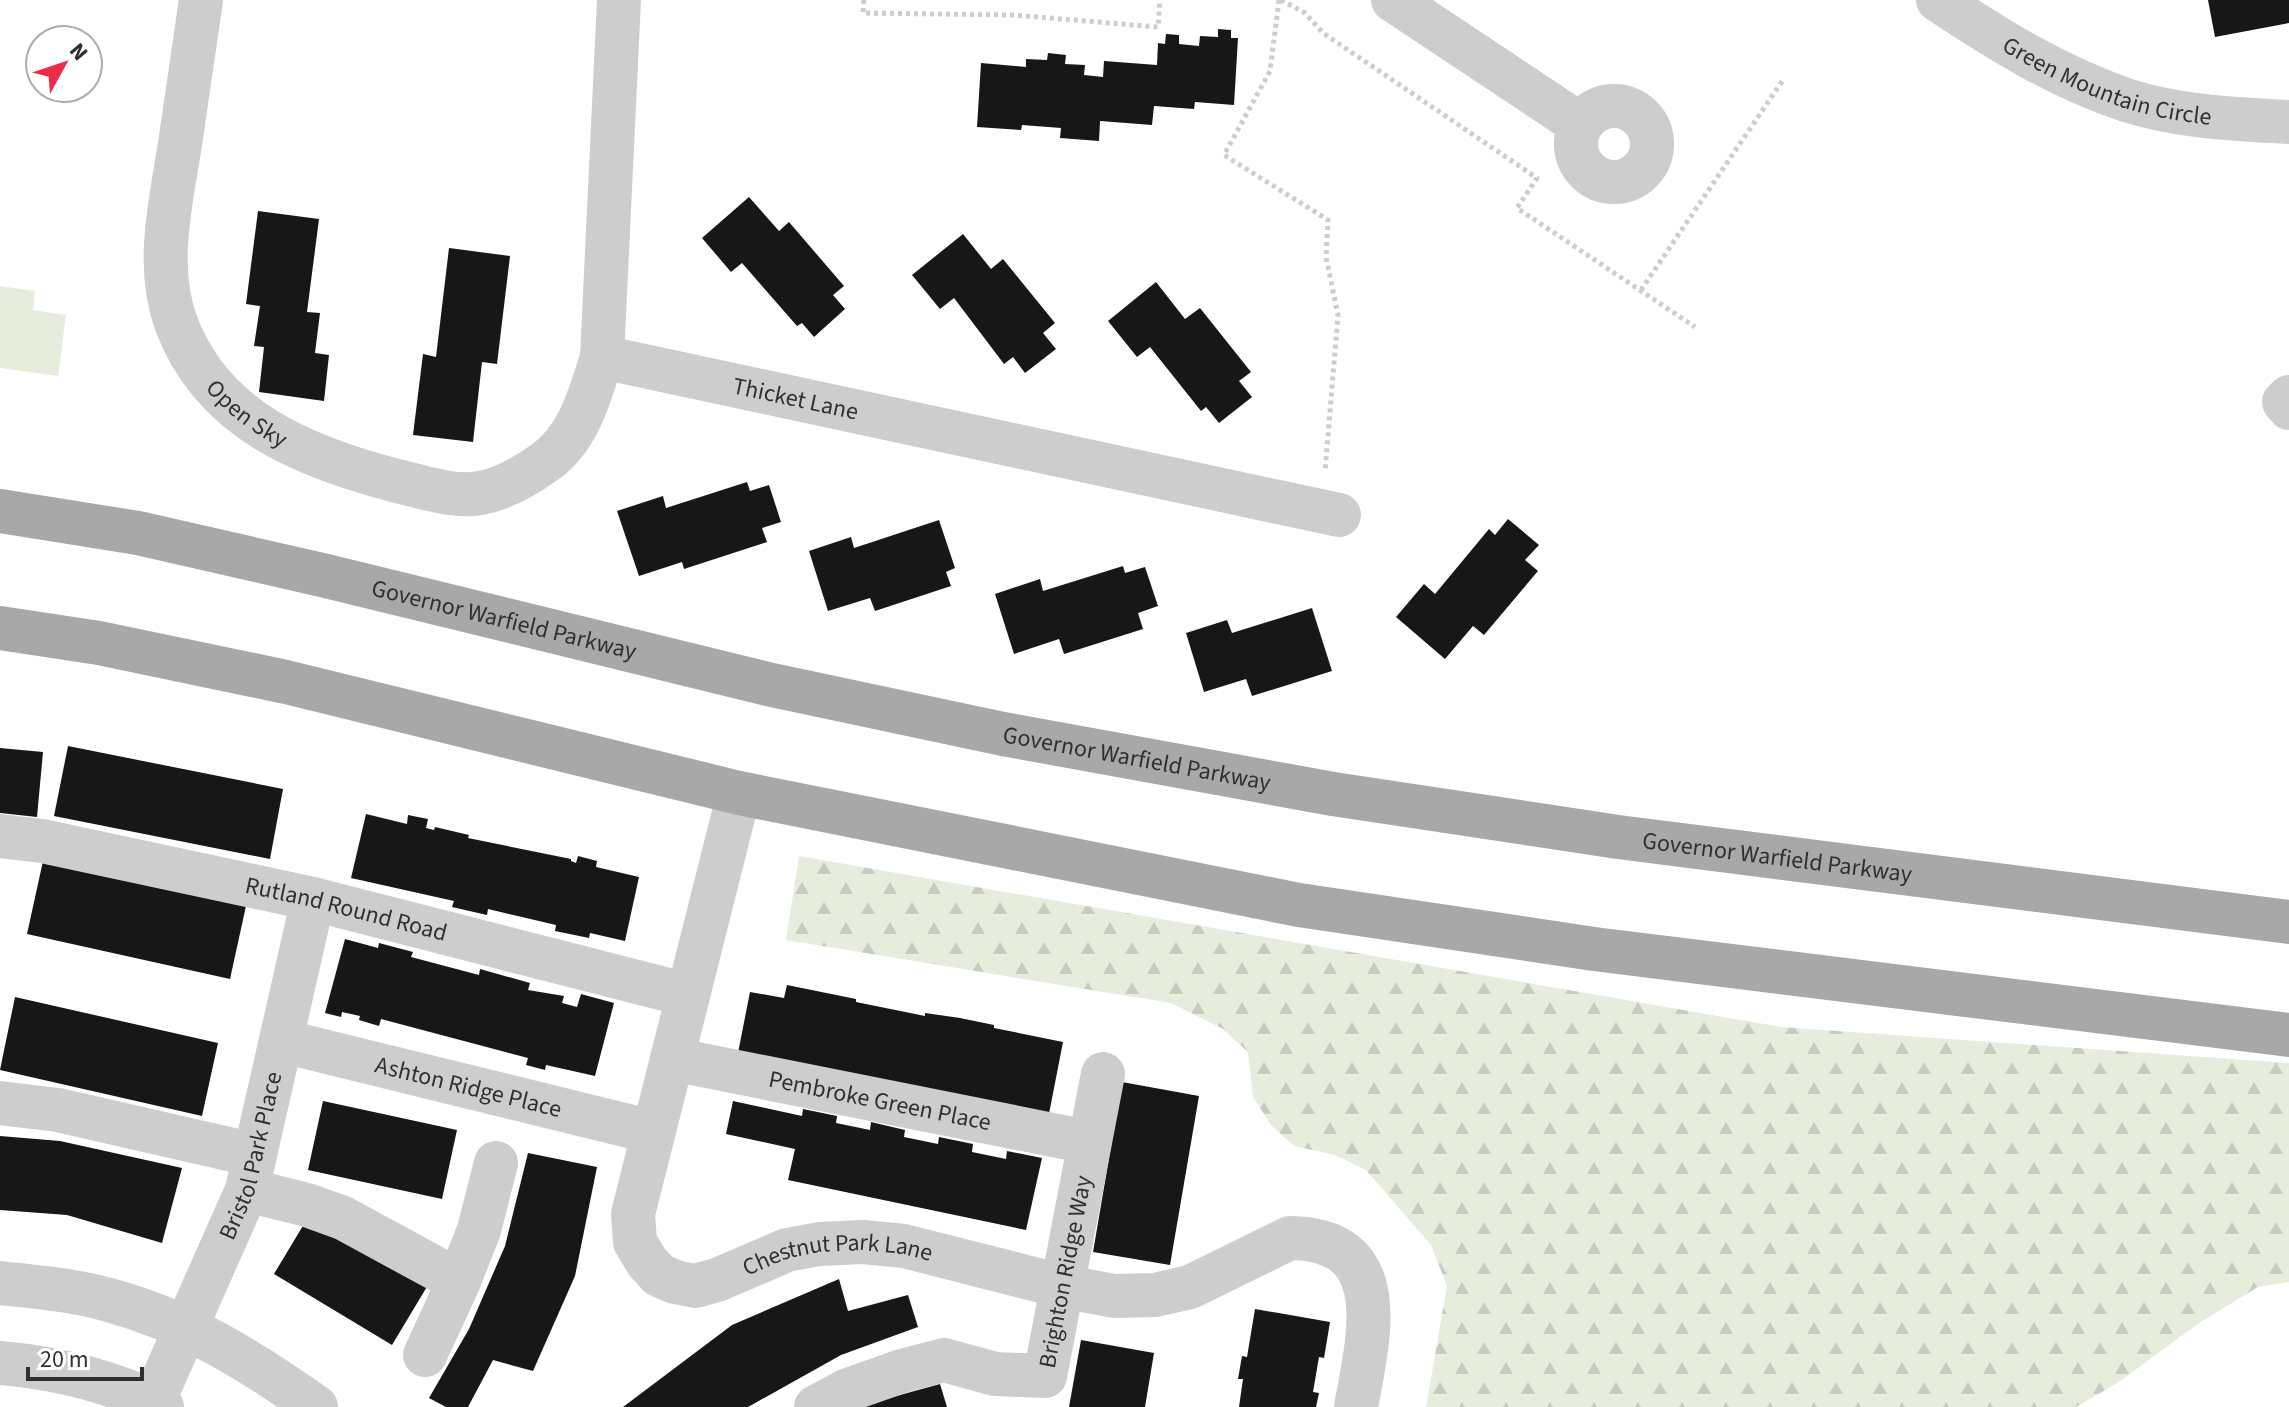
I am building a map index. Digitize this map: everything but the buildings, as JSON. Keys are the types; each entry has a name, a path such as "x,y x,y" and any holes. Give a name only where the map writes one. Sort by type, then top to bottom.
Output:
{"main road":[{"name":"Governor Warfield Parkway","path":"0,511 153,537 322,575 772,685 1003,734 1301,788 1618,837 2289,922"},
{"path":"0,628 99,643 286,682 739,793 1299,905 1594,949 2289,1035"}],"street":[{"name":"Open Sky","path":"201,0 167,234 167,287 177,323 197,366 231,405 259,427 299,449 375,475 444,493 479,493 503,486 548,460 569,437 584,412 602,357"},
{"path":"602,357 619,0"},
{"path":"1393,0 1581,125"},
{"name":"Green Mountain Circle","path":"1938,0 2061,75 2129,101 2205,116 2289,122"},
{"name":"Thicket Lane","path":"602,357 1330,513"},
{"path":"2289,397 2284,402 2289,408"},
{"name":"Chestnut Park Lane","path":"739,793 633,1214 635,1242 659,1275 695,1286 717,1280 787,1250 819,1244 863,1242 904,1246 1061,1286 1114,1296 1155,1295 1190,1287 1290,1238 1307,1238 1337,1248 1353,1263 1366,1286 1370,1327 1356,1407"},
{"name":"Rutland Round Road","path":"0,836 42,841 313,899 688,995"},
{"name":"Bristol Park Place","path":"158,1405 251,1173 313,899"},
{"name":"Ashton Ridge Place","path":"282,1041 653,1132"},
{"name":"Pembroke Green Place","path":"672,1059 1088,1142"},
{"name":"Brighton Ridge Way","path":"816,1407 848,1390 944,1360 995,1374 1045,1376 1103,1074"},
{"path":"0,1103 58,1110 251,1173 307,1205 343,1218 459,1281"},
{"path":"425,1355 479,1230 496,1163"},
{"path":"0,1283 109,1300 187,1328 253,1362 316,1407"},
{"path":"0,1363 35,1366 95,1380 158,1405"}],"path":[{"path":"864,0 863,13 1013,15 1158,27 1160,0"},
{"path":"1330,513 1338,315 1326,257 1328,220 1224,155 1270,71 1280,0 1305,13 1323,33 1537,178 1517,208 1695,327"},
{"path":"1641,290 1783,80"}],"green space":[{"path":"0,286 35,291 33,310 66,315 58,376 0,368"},
{"path":"799,856 1781,1027 2289,1063 2289,1282 2258,1287 2199,1323 2119,1382 2076,1407 1426,1407 1447,1286 1431,1245 1366,1170 1335,1155 1294,1146 1271,1125 1253,1097 1248,1052 1223,1029 1171,1003 786,940"}]}
